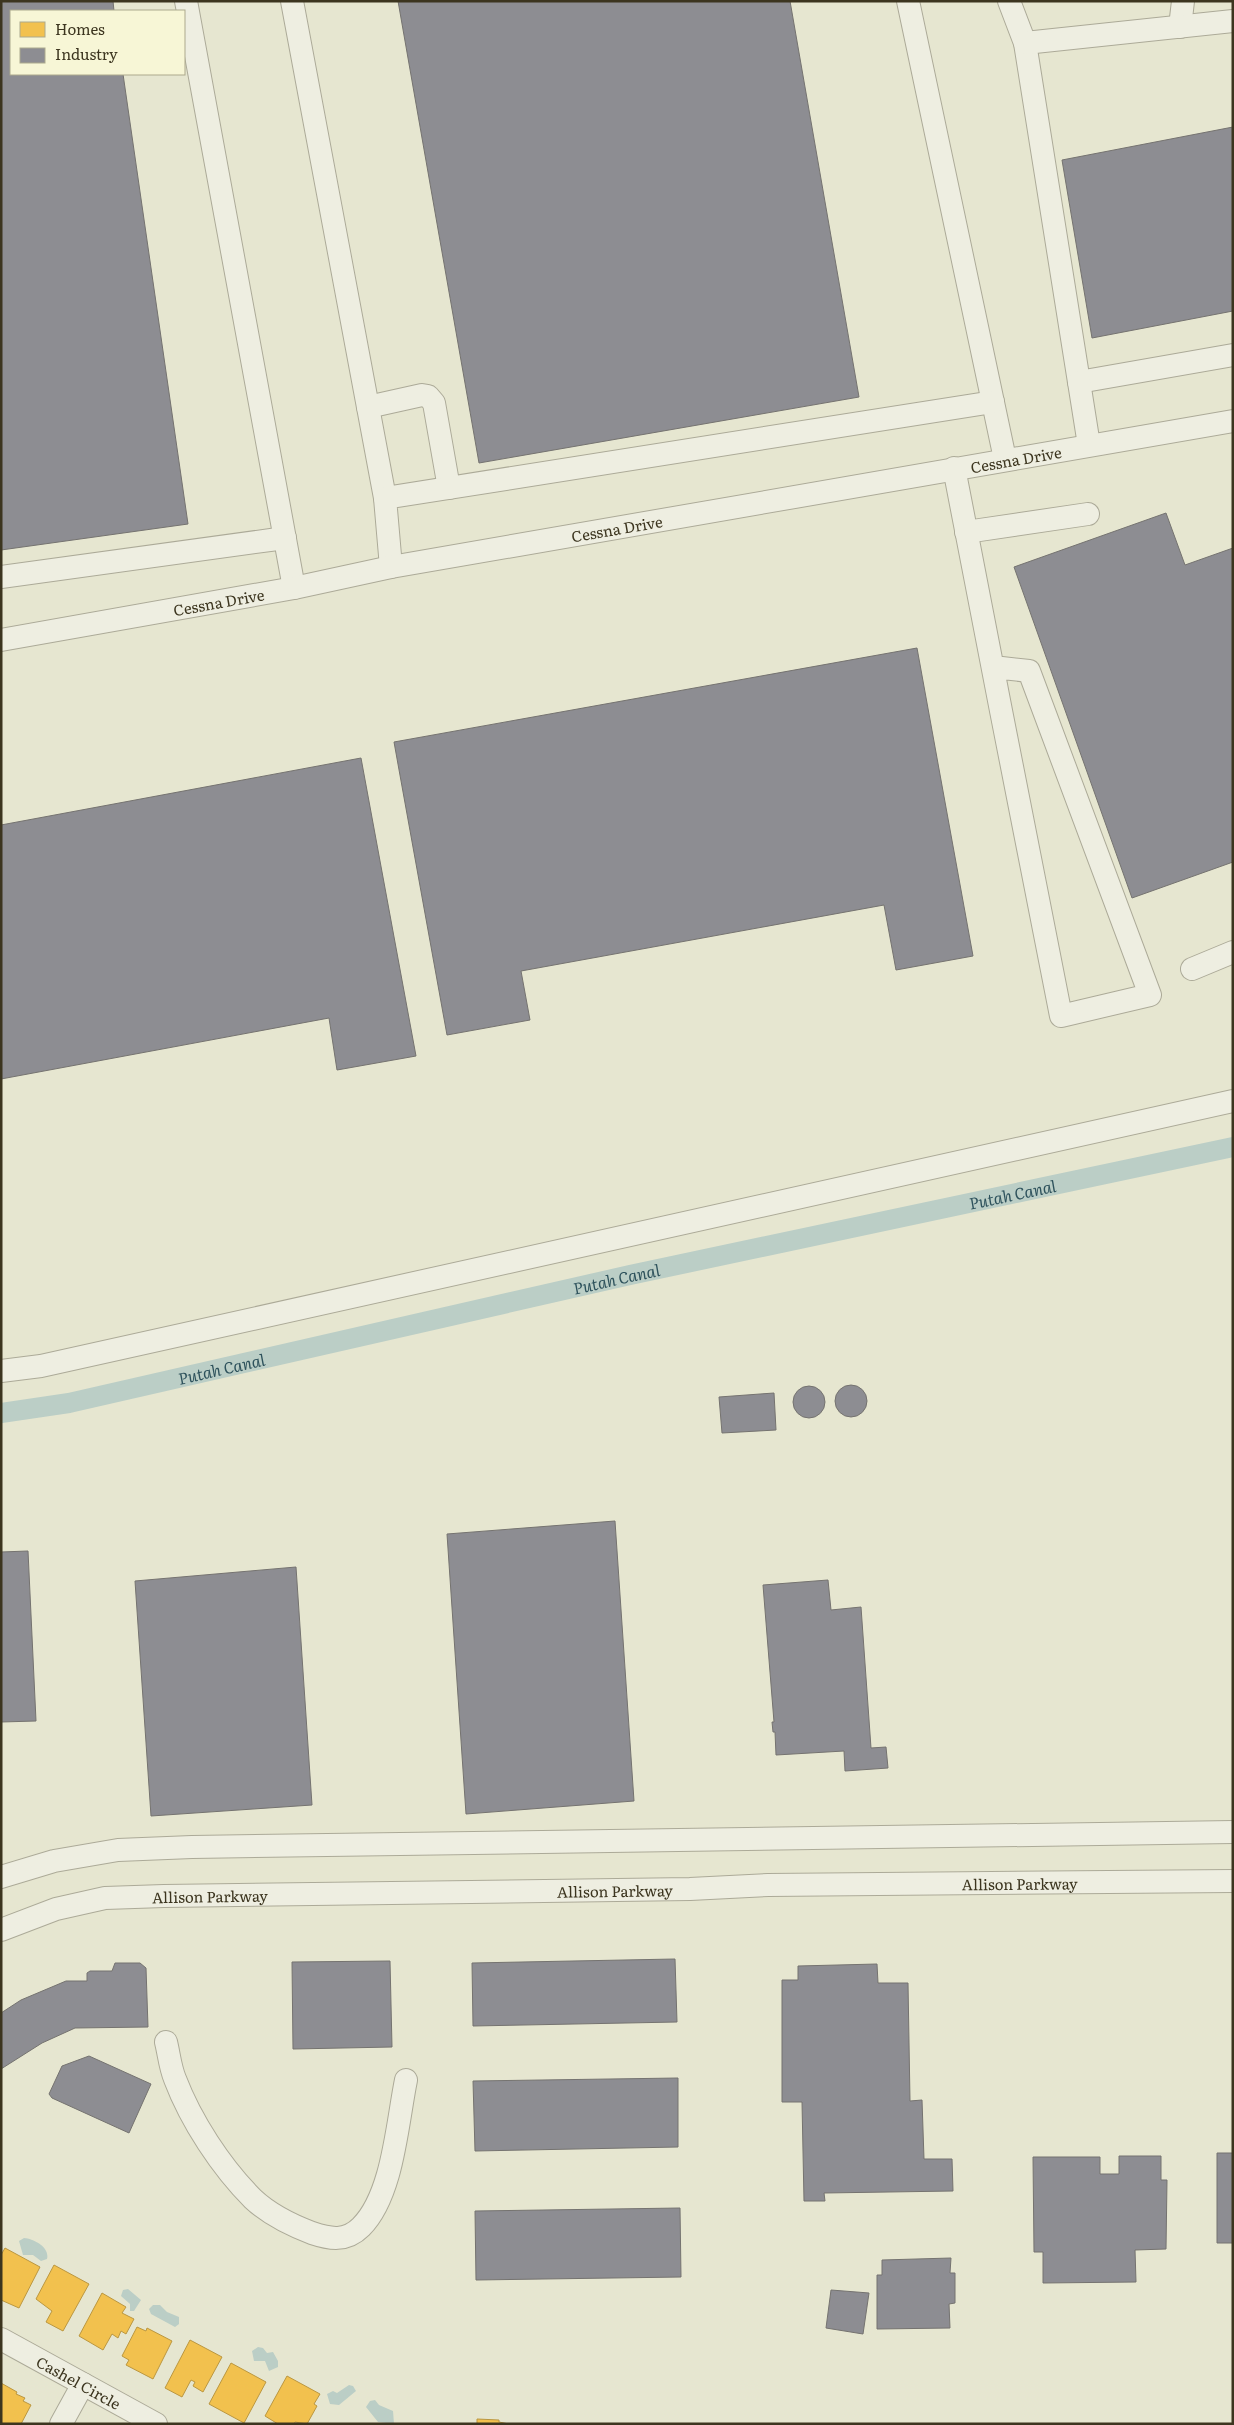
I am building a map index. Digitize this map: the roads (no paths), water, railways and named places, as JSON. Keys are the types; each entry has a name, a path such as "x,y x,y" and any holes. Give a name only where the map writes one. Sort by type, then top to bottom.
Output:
{"street":[{"path":"186,1 294,588"},
{"path":"292,1 385,498 391,567"},
{"path":"908,1 1005,459"},
{"path":"1009,1 1025,43 1089,445"},
{"path":"1180,27 1183,1"},
{"path":"1025,43 1233,21"},
{"path":"1079,382 1233,355"},
{"path":"368,407 422,394 428,396 434,403 449,488"},
{"path":"385,498 993,402"},
{"name":"Cessna Drive","path":"1,640 294,588 391,567 1233,420"},
{"path":"954,468 1061,1016 1150,995 1029,671 993,667"},
{"path":"966,532 1088,514"},
{"path":"1,577 285,538"},
{"path":"1192,969 1233,952"},
{"path":"1,1371 41,1366 684,1221 1233,1101"},
{"path":"1,1877 54,1860 118,1850 192,1847 1233,1832"},
{"name":"Allison Parkway","path":"1,1930 22,1920 66,1906 105,1898 690,1889 768,1885 1233,1881"},
{"path":"166,2042 175,2078 186,2102 218,2155 240,2184 254,2200 275,2215 297,2227 333,2239 346,2238 360,2228 376,2203 387,2177 406,2080"},
{"name":"Cashel Circle","path":"1,2339 156,2424"},
{"path":"61,2424 83,2384"}],"waterway":[{"name":"Putah Canal","path":"1,1413 69,1403 630,1275 1233,1147"}]}
